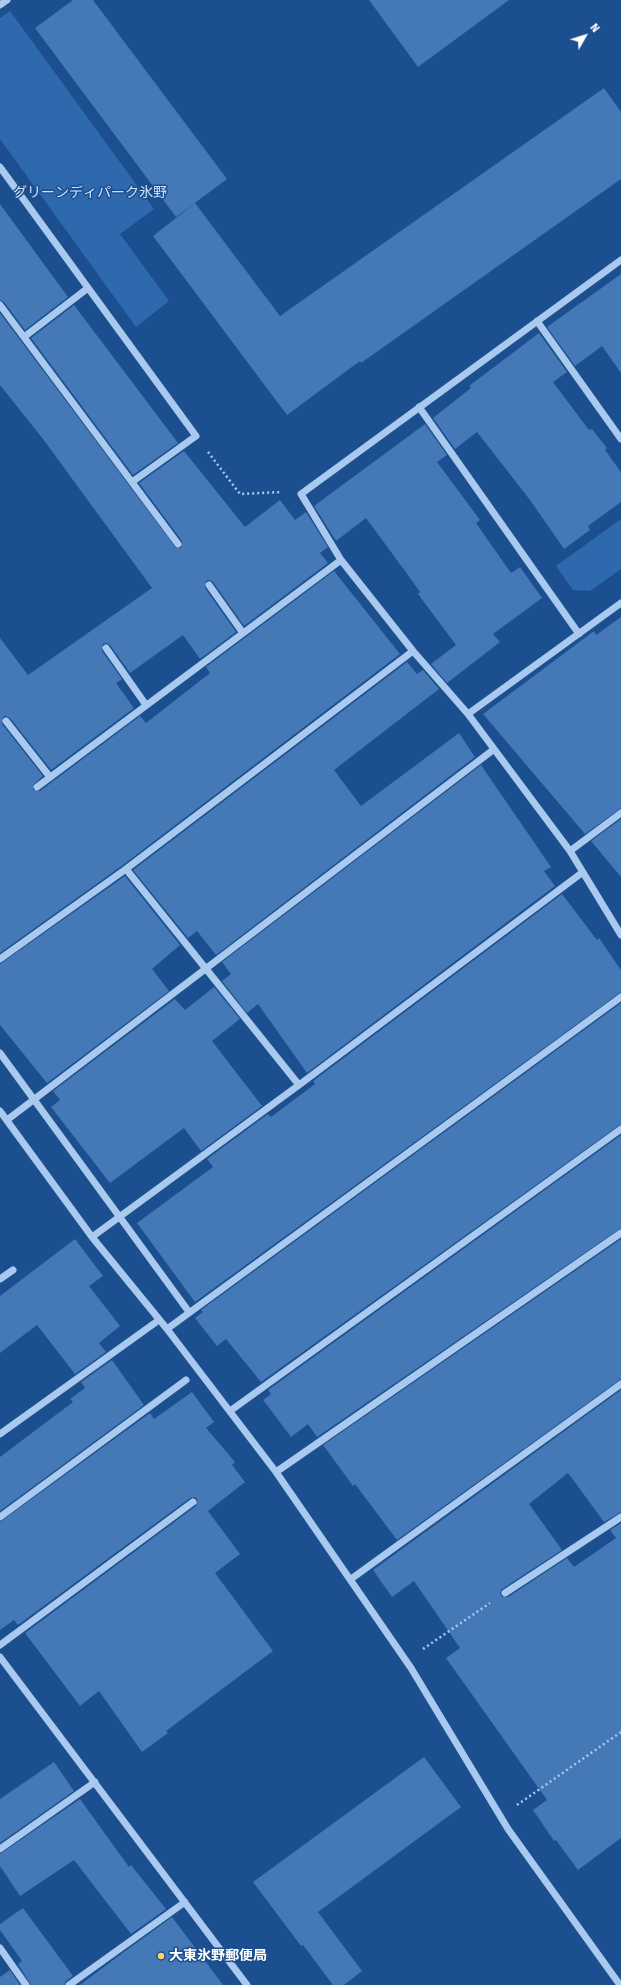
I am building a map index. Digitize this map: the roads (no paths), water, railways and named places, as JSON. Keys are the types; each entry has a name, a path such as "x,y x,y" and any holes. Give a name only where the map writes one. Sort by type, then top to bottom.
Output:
{"street":[{"path":"0,5 7,0"},
{"path":"0,169 196,436 132,482"},
{"path":"621,260 301,494 341,560 413,651 468,714 493,750 570,851 621,935"},
{"path":"24,337 88,288"},
{"path":"0,304 178,544"},
{"path":"537,321 621,438"},
{"path":"419,408 579,634"},
{"path":"37,787 341,560"},
{"path":"209,585 243,633"},
{"path":"468,714 621,603"},
{"path":"106,648 146,705"},
{"path":"0,959 126,869 413,651"},
{"path":"6,720 50,777"},
{"path":"7,1120 493,750"},
{"path":"570,851 621,813"},
{"path":"126,869 299,1085"},
{"path":"92,1237 299,1085 583,872"},
{"path":"167,1329 621,997"},
{"path":"0,1053 118,1217 189,1312"},
{"path":"0,1111 92,1237 167,1329 224,1406 230,1411 276,1472 406,1661 500,1816 620,1985"},
{"path":"230,1411 621,1129"},
{"path":"276,1472 621,1232"},
{"path":"0,1279 13,1270"},
{"path":"0,1434 159,1320"},
{"path":"0,1517 186,1380"},
{"path":"350,1579 621,1384"},
{"path":"0,1645 193,1502"},
{"path":"505,1593 621,1517"},
{"path":"0,1657 247,1985"},
{"path":"0,1849 95,1782"},
{"path":"69,1985 185,1902"},
{"path":"0,1948 26,1985"}],"place":[{"name":"大東氷野郵便局","path":"161,1956"}],"park label":[{"name":"グリーンディパーク氷野","path":"90,193"}]}
